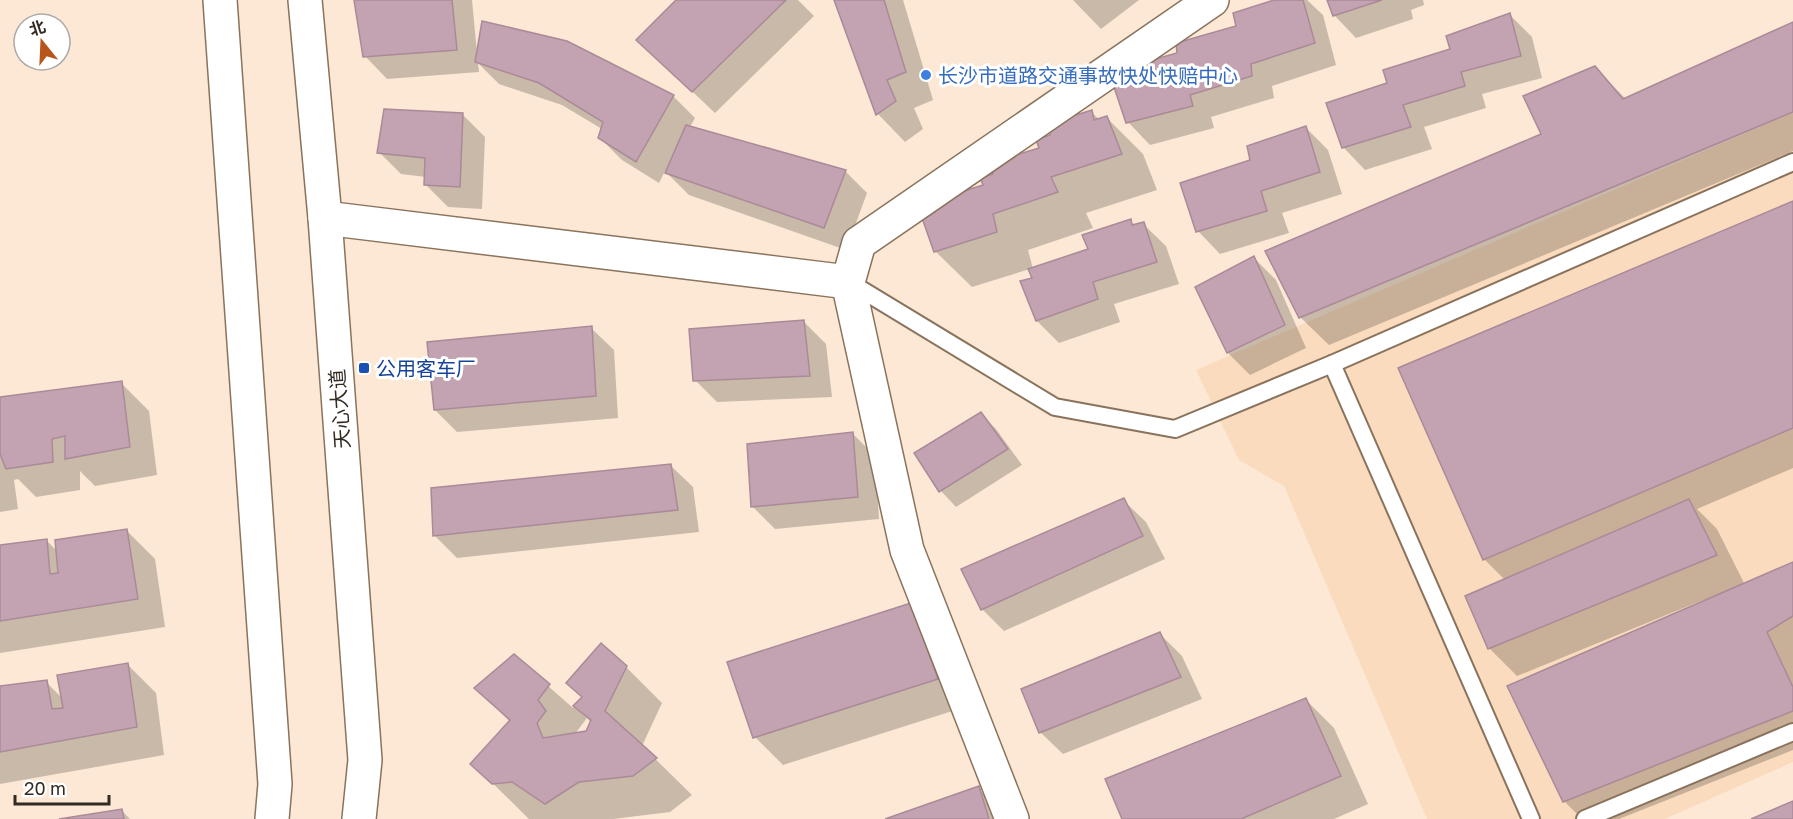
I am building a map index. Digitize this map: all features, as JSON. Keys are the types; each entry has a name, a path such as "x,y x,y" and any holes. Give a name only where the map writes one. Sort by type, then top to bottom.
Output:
{"main road":[{"path":"220,0 275,784 272,819"},
{"name":"天心大道","path":"304,0 326,218 365,760 360,819"},
{"path":"1012,819 907,550 848,282 859,243 1212,0"},
{"path":"326,218 848,282"}],"lane":[{"path":"848,282 1055,407 1175,429 1332,364 1793,162"},
{"path":"1332,364 1531,819"},
{"path":"1585,819 1793,732"}],"shaded area":[{"path":"1793,113 1793,762 1665,819 1427,819 1284,486 1239,460 1196,370"}],"building":[{"path":"354,0 452,0 457,50 363,57"},
{"path":"676,0 786,0 692,92 636,40"},
{"path":"834,0 884,0 906,72 887,80 896,101 876,115"},
{"path":"1274,0 1303,0 1315,43 1251,64 1252,76 1190,95 1193,106 1126,123 1109,72 1177,53 1176,43 1236,26 1233,13"},
{"path":"1327,0 1382,0 1333,16"},
{"path":"1510,13 1521,56 1461,72 1465,86 1403,105 1411,127 1342,148 1326,103 1387,83 1383,70 1450,49 1446,36"},
{"path":"482,21 567,41 674,95 636,162 598,138 603,122 539,83 475,62"},
{"path":"1793,22 1793,112 1299,318 1265,251 1541,134 1523,96 1595,66 1623,99"},
{"path":"384,109 463,113 460,187 424,185 425,158 377,153"},
{"path":"1092,110 1094,120 1107,116 1122,154 1051,177 1058,192 993,214 997,232 934,252 921,215 935,212 932,201 983,185 980,178 993,174 990,163 1039,148 1036,140 1050,135 1047,124"},
{"path":"686,125 846,170 824,228 665,173"},
{"path":"1306,126 1320,172 1261,191 1267,211 1196,232 1180,183 1250,160 1247,146"},
{"path":"1793,201 1793,428 1483,560 1398,368"},
{"path":"1131,219 1132,225 1144,222 1157,262 1093,282 1098,299 1036,321 1020,281 1032,278 1028,269 1088,249 1082,235"},
{"path":"1254,256 1285,325 1227,353 1195,287"},
{"path":"804,320 810,376 693,381 689,329"},
{"path":"592,326 596,396 434,410 427,342"},
{"path":"122,381 130,447 65,459 65,436 52,439 53,462 6,469 0,454 0,397"},
{"path":"981,412 1008,449 939,492 914,453"},
{"path":"853,432 858,497 751,507 747,444"},
{"path":"671,464 678,510 433,536 431,488"},
{"path":"1124,498 1143,536 981,610 961,569"},
{"path":"1689,499 1717,555 1488,649 1465,596"},
{"path":"127,529 138,599 0,621 0,545 47,539 50,574 58,573 55,540"},
{"path":"1793,562 1793,616 1767,632 1793,687 1793,711 1563,802 1507,686"},
{"path":"911,603 938,679 753,738 727,662"},
{"path":"1160,632 1181,677 1039,733 1021,689"},
{"path":"601,643 627,666 605,711 657,758 633,776 579,782 545,804 512,782 492,784 470,764 510,720 474,688 514,654 550,684 538,700 546,711 537,723 543,738 586,731 591,720 573,706 582,697 566,683"},
{"path":"128,663 137,727 0,752 0,686 47,680 52,709 63,708 57,675"},
{"path":"1306,698 1341,776 1241,819 1122,819 1105,779"},
{"path":"979,786 989,819 885,819"},
{"path":"1793,801 1793,819 1751,819"},
{"path":"122,809 124,819 59,819"}],"place":[{"name":"长沙市道路交通事故快处快赔中心","path":"926,75"},
{"name":"公用客车厂","path":"364,368"}]}
